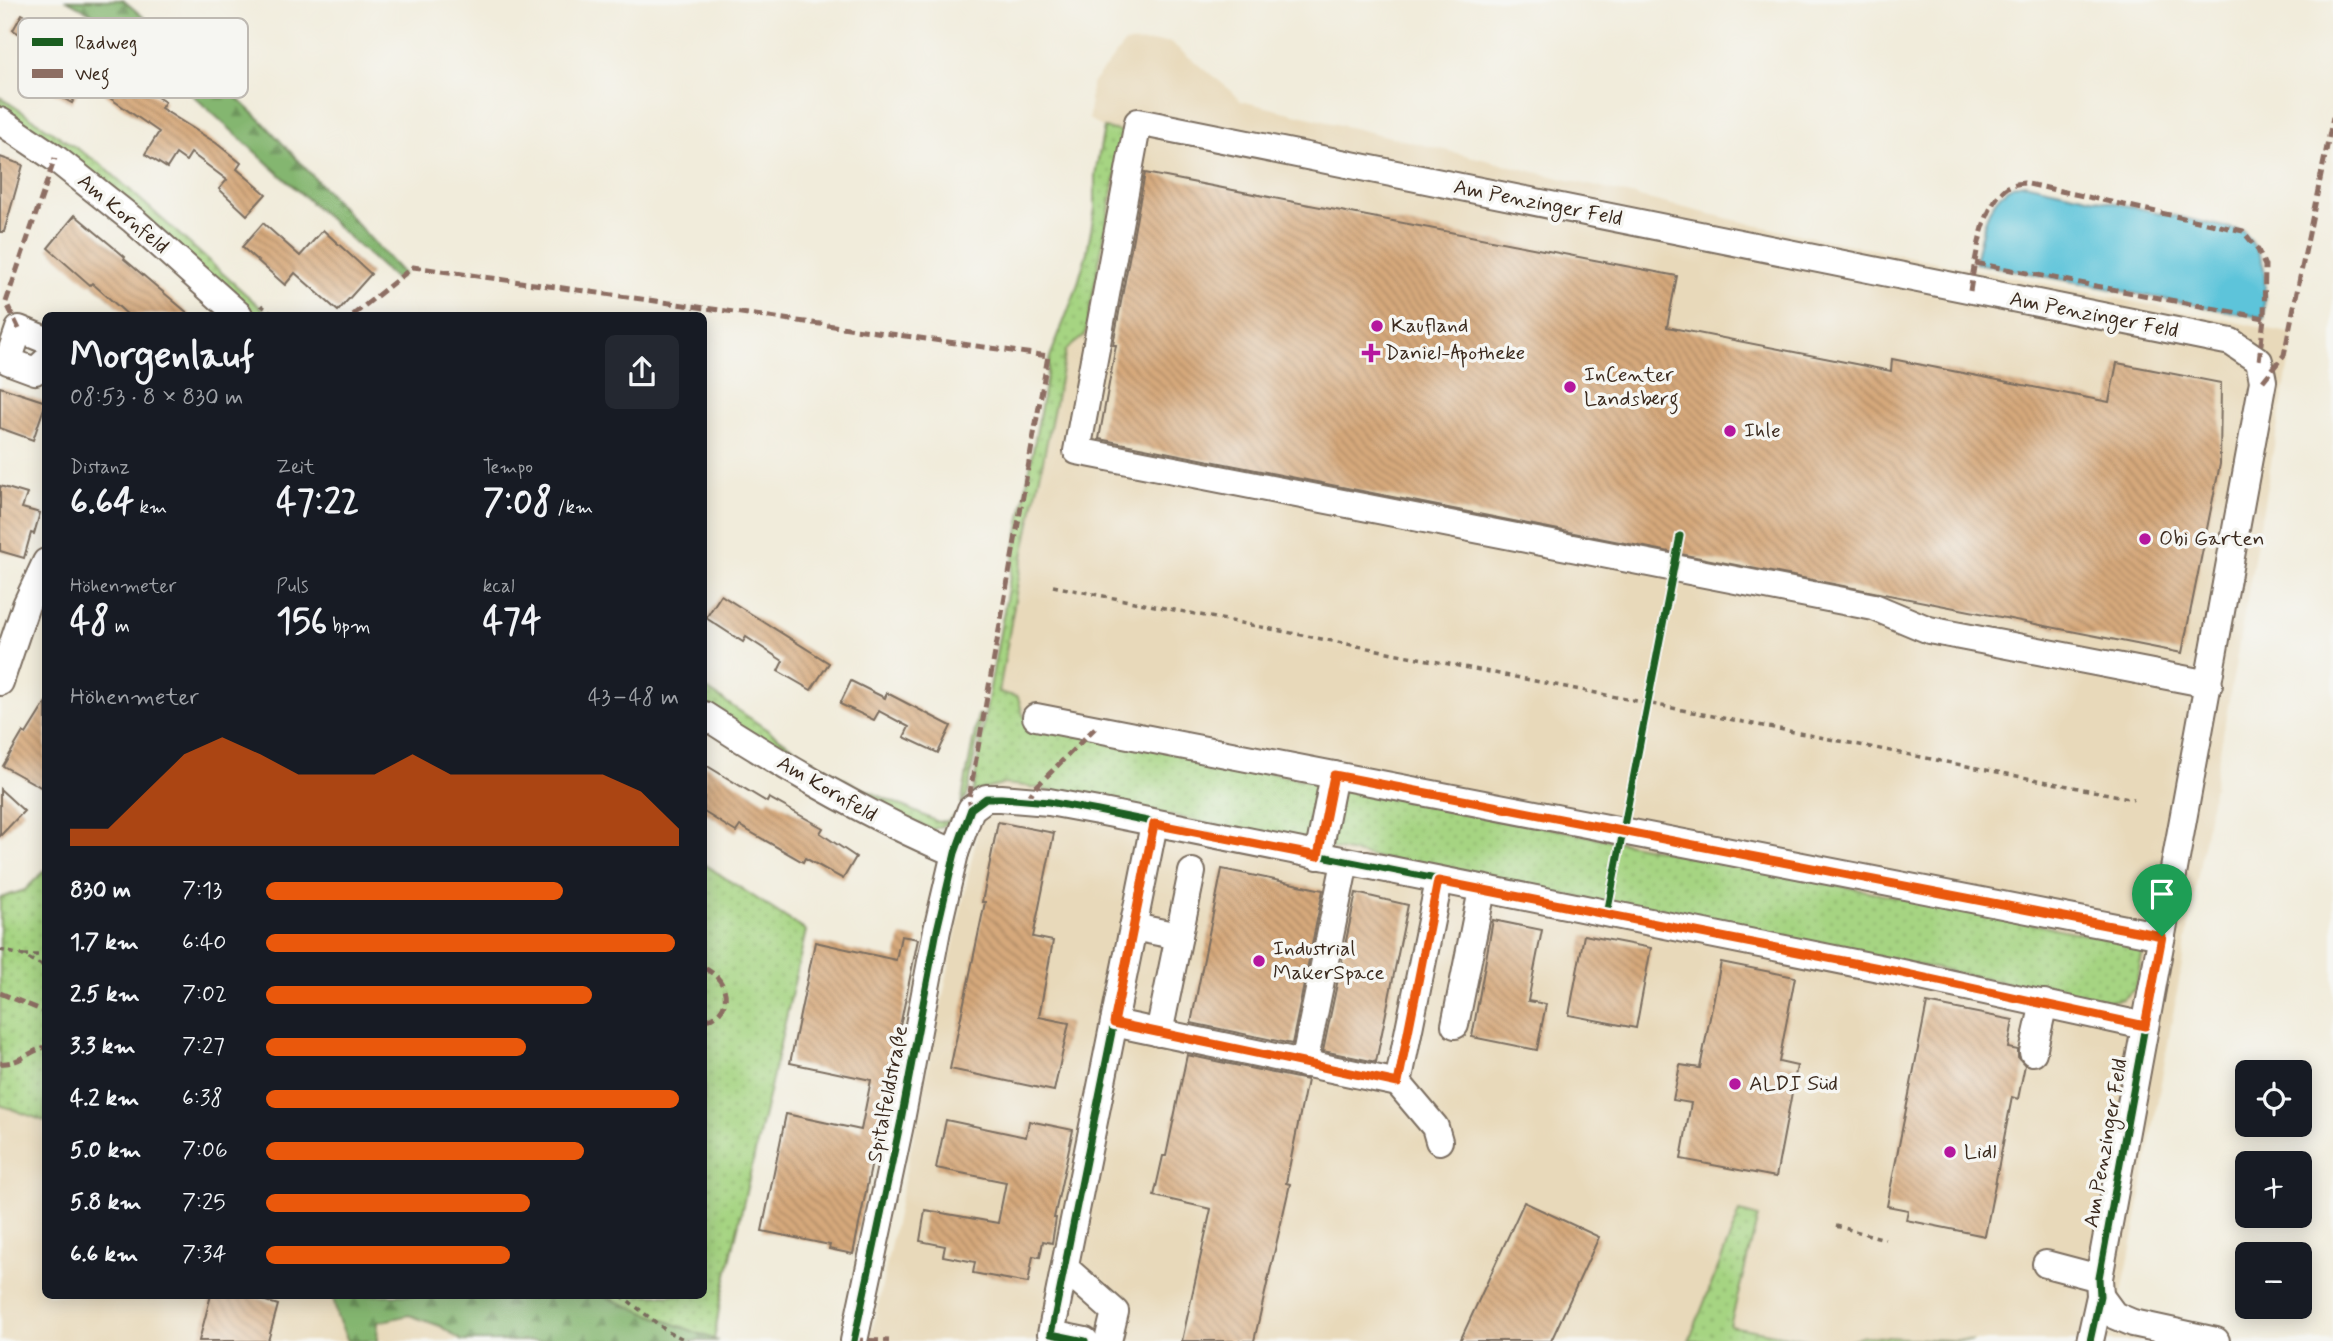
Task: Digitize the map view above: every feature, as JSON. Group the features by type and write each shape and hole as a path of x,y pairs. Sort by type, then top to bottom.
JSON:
{"street":[{"name":"Am Kornfeld","path":"0,121 55,158 133,220 236,312"},
{"name":"Am Penzinger Feld","path":"2090,1341 2145,1026 2209,684 2263,381 2259,361 2231,342 1138,122 1077,451 1874,607 1929,630 2209,684"},
{"path":"42,338 19,329 8,361 35,371 42,365"},
{"path":"0,682 26,606 42,571"},
{"name":"Am Kornfeld","path":"707,717 825,790 892,826 955,853"},
{"path":"1037,717 2162,936"},
{"path":"1318,856 1334,775"},
{"path":"955,853 971,809 986,799 1049,802 2044,1003 2145,1026"},
{"path":"1085,1341 1051,1334 1154,824"},
{"name":"Spitalfeldstraße","path":"854,1341 955,853"},
{"path":"1304,1064 1345,862"},
{"path":"1159,1033 1192,872"},
{"path":"1398,1083 1438,881"},
{"path":"1455,1024 1482,890"},
{"path":"1133,927 1179,936"},
{"path":"2033,1052 2044,1003"},
{"path":"1114,1023 1398,1083 1435,1127 1439,1141"},
{"path":"2046,1265 2099,1287 2114,1315 2133,1323 2216,1341"},
{"path":"1065,1268 1115,1312 1108,1341"}],"path":[{"path":"1052,586 2134,799"},
{"path":"0,950 21,955 42,965"},
{"path":"21,955 42,955"},
{"path":"1836,1226 1885,1239"},
{"path":"626,1299 668,1332 688,1341"}],"shaded area":[{"path":"1170,42 1241,101 1772,229 2294,334 2135,1229 2114,1332 2162,1341 869,1341 976,838 982,775 1051,356 1078,290 1096,210 1105,129 1089,119 1091,85 1125,43"},
{"path":"0,1105 42,1120 42,1299 551,1299 671,1341 0,1341"}],"green space":[{"path":"67,0 123,0 145,18 99,18"},
{"path":"0,97 102,165 266,312 246,312 61,148 0,107"},
{"path":"196,98 237,98 261,120 403,274 396,280"},
{"path":"1104,128 1124,132 1085,335 1066,350 1019,576 999,692 1018,697 1023,715 1030,722 1319,783 1309,844 1026,786 1002,784 973,793 1050,357 1076,290 1087,252 1095,209 1095,175"},
{"path":"707,689 819,765 857,786 938,822 947,821 966,807 952,822 932,830 895,814 707,708"},
{"path":"978,715 982,715 967,796 961,804"},
{"path":"1352,789 2144,946 2135,989 2122,999 2104,1002 1329,848 1342,791"},
{"path":"707,866 806,931 719,1309 714,1341 555,1299 707,1299"},
{"path":"42,873 42,1120 0,1105 0,898 25,890"},
{"path":"1740,1212 1758,1217 1730,1326 1815,1341 1689,1341"},
{"path":"334,1299 610,1299 718,1341 462,1341 440,1326 409,1315 378,1322 377,1341 348,1341 337,1317"},
{"path":"1863,1336 1973,1341 1847,1341"}],"water":[{"path":"2024,183 2243,231 2259,253 2262,263 2265,281 2264,318 1975,263 1980,238 1994,202 2012,186"}],"building":[{"path":"110,98 159,98 165,102 161,108 216,143 241,163 237,169 266,194 247,215 219,189 227,180 191,153 186,161 176,154 167,168 145,154 159,132"},
{"path":"0,157 23,165 4,232 0,232"},
{"name":"InCenter Landsberg","path":"1145,173 1677,276 1667,327 1891,371 1892,359 2109,402 2117,363 2221,383 2220,464 2182,653 1099,439 1116,345 1113,345"},
{"path":"75,215 186,312 125,312 48,248"},
{"path":"263,223 300,256 323,230 371,274 338,311 295,273 285,285 242,247"},
{"path":"0,387 42,401 42,414 33,440 0,428"},
{"path":"0,486 27,494 22,508 40,513 24,558 0,551"},
{"path":"721,595 829,663 811,690 778,671 783,661 746,637 743,642 707,616"},
{"path":"851,681 885,698 887,693 951,726 938,753 904,737 909,727 879,711 874,720 840,704"},
{"path":"42,708 42,788 3,766 23,732 26,734"},
{"path":"707,766 767,802 769,798 823,828 820,833 856,857 843,879 805,858 803,862 740,826 736,832 707,814"},
{"path":"0,789 24,811 0,836"},
{"path":"998,822 1054,833 1033,937 1053,941 1039,1017 1069,1023 1054,1091 950,1069 985,902 982,902"},
{"name":"Industrial MakerSpace","path":"1222,869 1323,890 1292,1044 1191,1023"},
{"path":"1356,893 1408,905 1376,1062 1323,1051"},
{"path":"1493,920 1542,930 1528,1001 1546,1004 1537,1050 1472,1037"},
{"path":"1584,935 1651,948 1636,1028 1569,1015"},
{"path":"901,936 918,939 853,1254 829,1249 830,1245 762,1231 786,1114 861,1130 871,1080 790,1063 815,942 896,960"},
{"name":"ALDI Süd","path":"1721,962 1795,977 1779,1062 1797,1066 1776,1177 1681,1159 1691,1103 1673,1100 1680,1065 1700,1068"},
{"name":"Lidl","path":"1927,1003 2013,1020 2008,1048 2018,1050 2018,1057 2025,1065 2018,1099 2012,1097 1985,1236 1906,1220 1908,1210 1887,1206"},
{"path":"1187,1055 1307,1080 1286,1183 1290,1184 1254,1341 1182,1341 1211,1209 1154,1196 1163,1156 1166,1156"},
{"path":"946,1120 1026,1137 1029,1121 1073,1130 1054,1218 1052,1243 1043,1241 1040,1257 1033,1256 1028,1283 973,1273 975,1262 943,1256 945,1246 920,1241 925,1210 998,1223 1006,1182 936,1168"},
{"path":"1524,1202 1599,1237 1551,1341 1460,1341"},
{"path":"210,1299 259,1299 278,1305 268,1341 199,1341"}],"marked path":[{"path":"2263,381 2284,355 2333,117"},
{"path":"19,329 6,302 55,158"},
{"path":"1970,291 1986,219 1999,195 2016,184 2024,183 2243,231 2258,250 2265,266 2264,318 2259,361"},
{"path":"1975,263 2264,318"},
{"path":"357,312 413,267 1048,356 969,798 971,809"},
{"path":"1027,800 1035,788 1095,728"},
{"path":"707,970 719,980 725,996 721,1011 707,1020"},
{"path":"0,993 42,1010"},
{"path":"0,1063 18,1060 42,1048"},
{"path":"854,1340 889,1341"}],"cycle path":[{"path":"1607,914 1680,536"},
{"path":"854,1341 955,853 971,809 986,798 1049,802 1098,811 1884,969 2145,1026 2099,1278 2100,1296 2090,1341"},
{"path":"1085,1341 1051,1334 1154,824"}],"place":[{"name":"Kaufland","path":"1377,326"},
{"name":"Daniel-Apotheke","path":"1371,353"},
{"name":"InCenter Landsberg","path":"1570,387"},
{"name":"Ihle","path":"1730,431"},
{"name":"Obi Garten","path":"2145,539"},
{"name":"Industrial MakerSpace","path":"1259,961"},
{"name":"ALDI Süd","path":"1735,1084"},
{"name":"Lidl","path":"1950,1152"}],"route":[{"path":"1334,775 2162,936 2145,1026 1884,969 1438,881 1398,1083 1114,1023 1154,824 1318,856 1334,775"}]}
